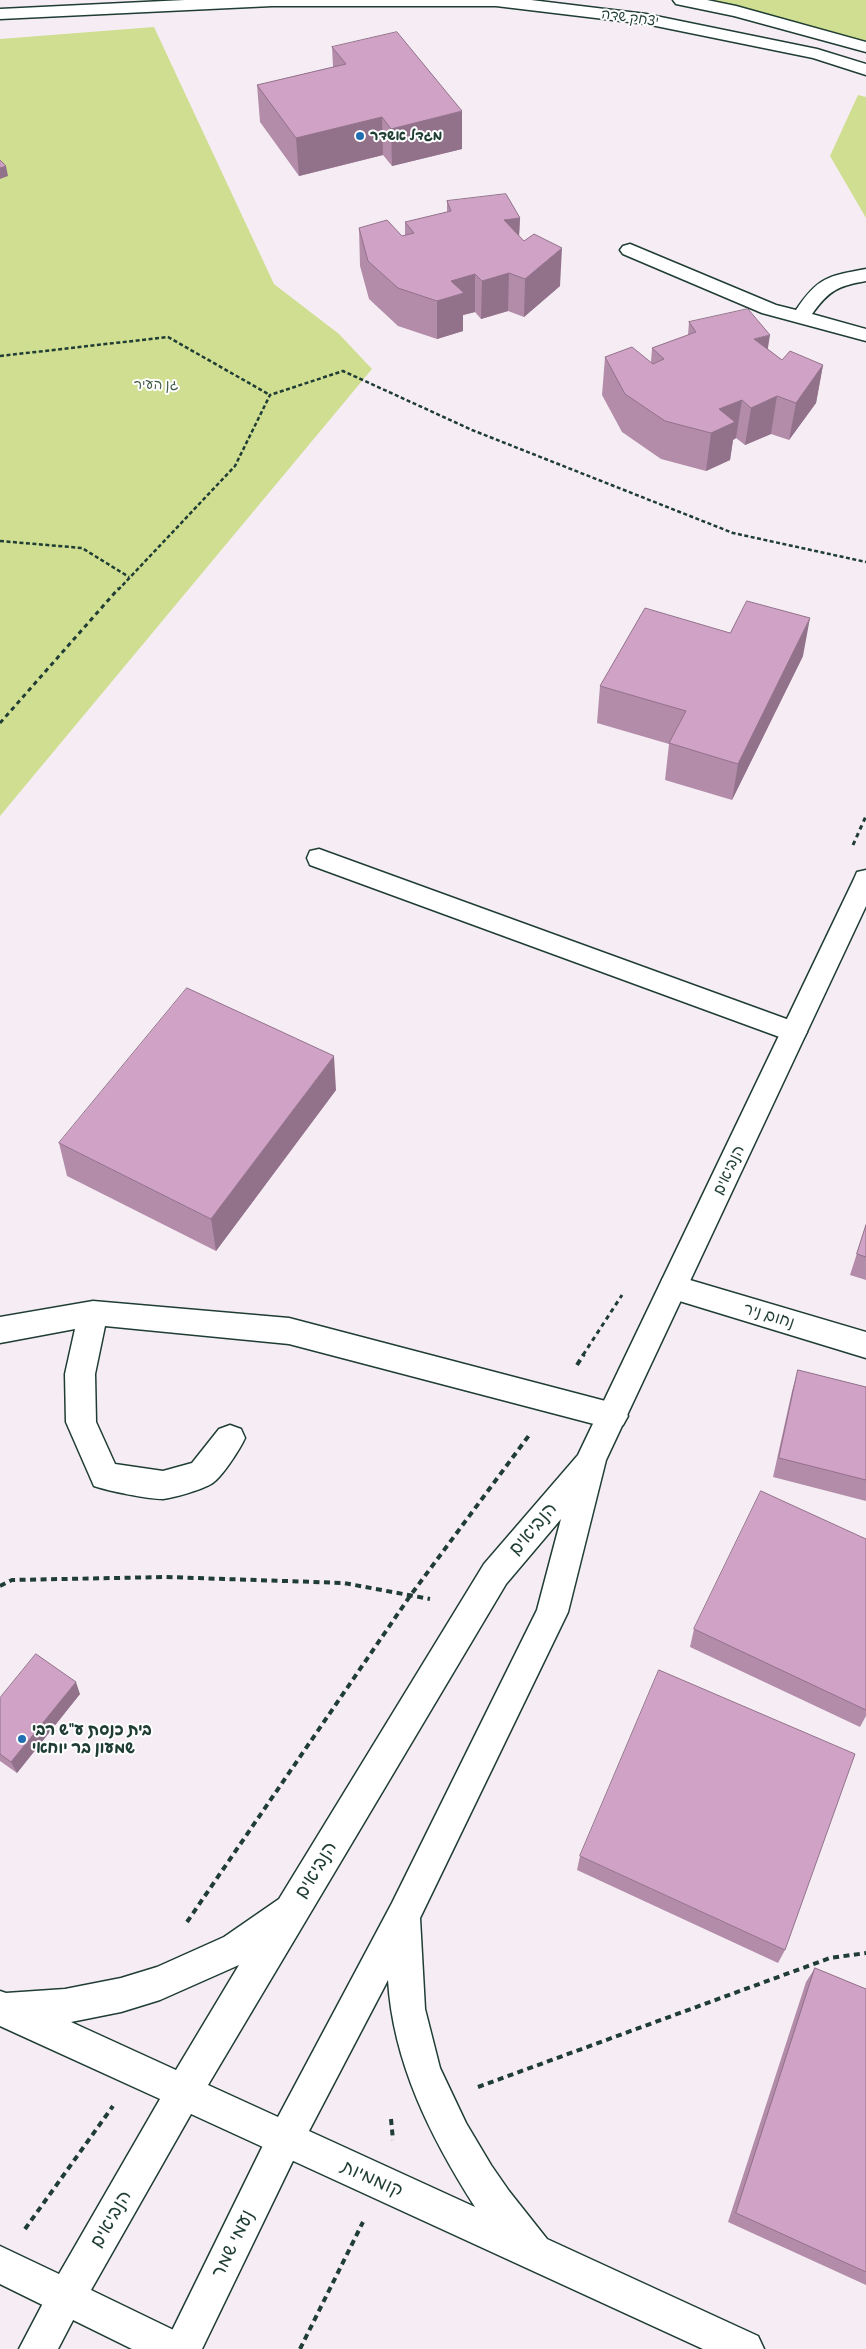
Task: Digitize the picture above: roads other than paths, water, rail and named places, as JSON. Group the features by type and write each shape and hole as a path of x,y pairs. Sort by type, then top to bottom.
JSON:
{"street":[{"path":"682,0 736,11 866,46"},
{"name":"יצחק שדה","path":"0,14 272,1 496,2 646,19 817,54 866,70"},
{"path":"630,250 769,309 866,335"},
{"path":"800,318 822,287 840,279 866,275"},
{"path":"319,858 794,1032"},
{"name":"הנביאים","path":"285,2140 404,1916 552,1612 591,1460 866,879"},
{"name":"נחום ניר","path":"673,1287 866,1345"},
{"path":"93,1313 80,1374 81,1422 105,1476 163,1485 202,1474 230,1438"},
{"path":"0,1330 93,1313 289,1331 613,1416"},
{"name":"הנביאים","path":"66,2297 184,2093 495,1574 591,1460"},
{"path":"2,2008 65,2006 122,1994 160,1983 236,1949 294,1908"},
{"path":"404,1916 404,1975 410,2023 420,2060 437,2102 466,2156 492,2199 536,2253"},
{"name":"קוממיות","path":"2,2008 285,2140 744,2349"},
{"name":"נעמי שמר","path":"182,2349 285,2140"},
{"path":"0,2265 173,2349"},
{"path":"38,2349 66,2297"}],"place":[{"name":"מגדל אשדר","path":"360,136"},
{"name":"בית כנסת ע\"ש רבי שמעון בר יוחאי","path":"22,1739"}],"park label":[{"name":"גן העיר","path":"156,385"}]}
